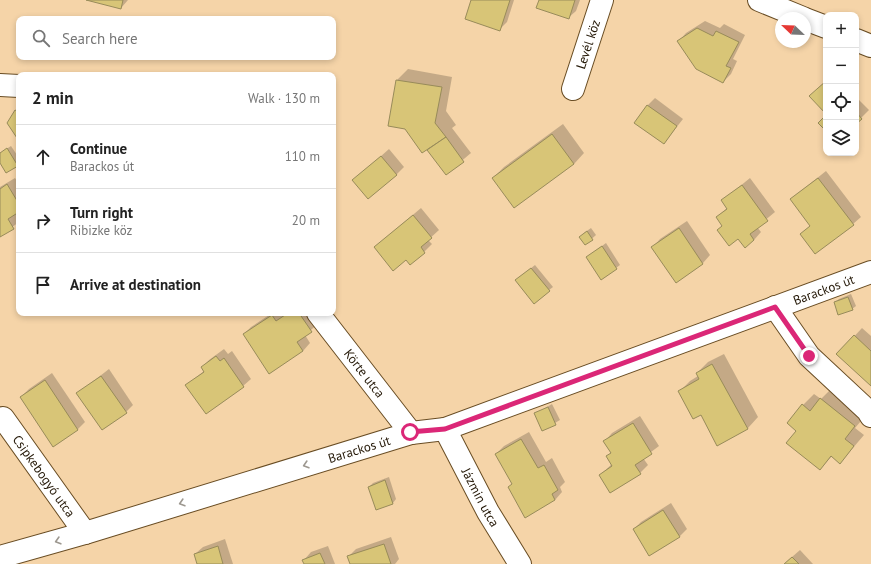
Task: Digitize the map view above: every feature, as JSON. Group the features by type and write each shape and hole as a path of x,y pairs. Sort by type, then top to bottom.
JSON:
{"street":[{"name":"Levél köz","path":"573,89 602,0"},
{"path":"759,0 789,12"},
{"path":"811,21 823,27"},
{"path":"859,41 871,46"},
{"path":"0,85 16,86"},
{"name":"Barackos út","path":"0,557 85,533 410,432 445,429 871,272"},
{"path":"775,307 809,356 868,411 871,416"},
{"name":"Körte utca","path":"320,316 410,432"},
{"name":"Csipkebogyó utca","path":"3,418 85,533"},
{"name":"Jázmin utca","path":"445,429 488,512 520,564"}],"building":[{"path":"86,0 123,0 121,9"},
{"path":"471,0 510,0 500,31 465,19"},
{"path":"539,0 575,0 569,19 536,8"},
{"path":"697,28 713,36 716,31 739,42 726,66 731,68 723,83 696,69 677,41"},
{"path":"396,80 442,87 435,123 446,137 422,153 405,129 388,126"},
{"path":"823,84 823,111 809,96"},
{"path":"647,105 677,126 664,144 634,123"},
{"path":"16,110 16,136 7,123"},
{"path":"823,118 823,128 818,123"},
{"path":"552,134 574,164 514,208 492,178"},
{"path":"446,137 464,162 446,175 427,150"},
{"path":"7,148 16,163 16,167 6,173 0,163 0,153"},
{"path":"381,156 397,175 368,199 352,180"},
{"path":"818,178 854,225 815,254 800,234 810,226 790,199"},
{"path":"7,184 16,199 16,214 8,219 14,229 0,237 0,189"},
{"path":"742,185 768,221 750,234 754,240 745,248 738,239 729,246 717,230 722,226 716,217 727,209 721,200"},
{"path":"413,215 432,238 421,247 425,253 410,265 406,260 393,271 374,247"},
{"path":"679,228 703,264 676,283 651,247"},
{"path":"587,231 593,240 585,245 579,237"},
{"path":"602,246 617,269 601,280 586,257"},
{"path":"531,268 550,291 534,304 515,280"},
{"path":"848,297 853,310 838,315 834,302"},
{"path":"270,316 273,316 276,321 284,316 301,316 312,332 297,342 303,351 269,374 243,334"},
{"path":"854,335 871,351 871,386 836,354"},
{"path":"216,356 220,361 224,358 244,387 206,414 185,385 204,372 201,367"},
{"path":"712,364 748,429 717,446 701,415 693,419 678,391 699,379 696,373"},
{"path":"101,376 127,413 102,430 76,393"},
{"path":"45,380 78,430 53,447 20,397"},
{"path":"820,398 855,426 845,439 854,446 840,464 831,456 820,470 786,443 796,431 787,423 802,404 810,411"},
{"path":"548,407 556,425 542,431 534,413"},
{"path":"633,423 652,454 635,465 641,474 610,493 599,475 612,466 606,456 611,453 603,441"},
{"path":"521,439 538,468 544,465 558,490 552,494 555,500 525,518 508,487 512,484 495,454"},
{"path":"385,480 393,504 376,510 368,487"},
{"path":"663,510 680,537 649,556 633,529"},
{"path":"384,544 391,564 350,564 347,556"},
{"path":"218,546 223,564 197,564 194,554"},
{"path":"320,553 325,564 304,564 302,560"},
{"path":"792,557 799,564 784,564"}],"route":[{"path":"410,432 445,429 775,307 809,356"}]}
